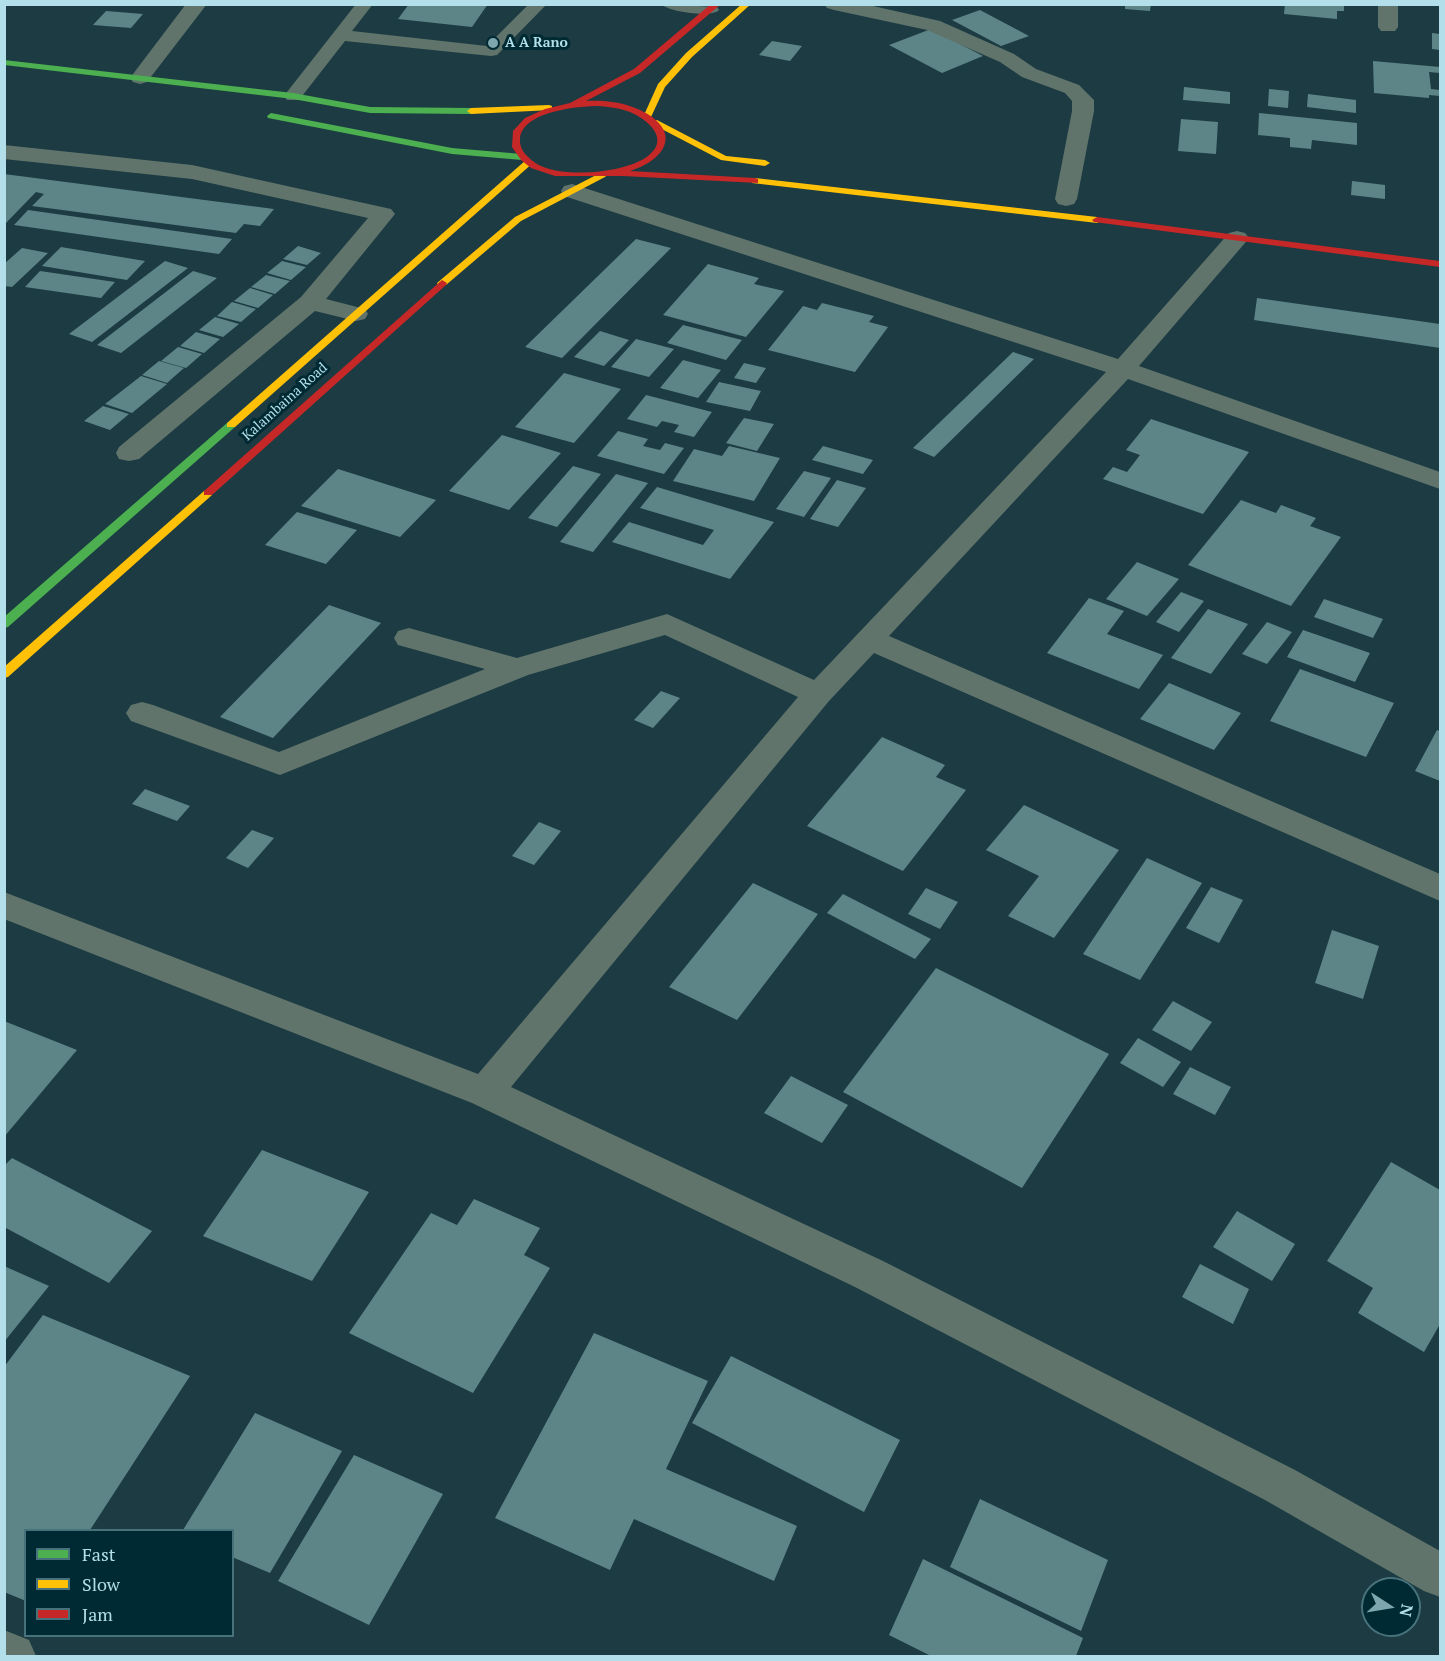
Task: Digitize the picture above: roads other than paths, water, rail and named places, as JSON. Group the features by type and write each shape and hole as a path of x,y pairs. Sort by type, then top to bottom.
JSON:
{"main road":[{"path":"652,119 661,86 689,55 747,4"},
{"path":"573,104 637,71 666,50 714,7"},
{"path":"4,62 293,96 370,110 424,112 605,104 628,108 724,158 779,165"},
{"path":"526,160 515,146 516,135 531,119 557,107"},
{"path":"260,115 294,119 452,151 526,160 543,169 561,174 609,174 788,183 1440,264"},
{"name":"Kalambaina Road","path":"4,674 490,241 518,219 572,190 609,174 637,166 658,151 662,145 663,134 652,119"},
{"path":"4,624 356,314 526,160"}],"street":[{"path":"140,78 197,4"},
{"path":"834,4 933,25 1007,58 1029,73 1072,89 1083,100 1083,111 1066,199"},
{"path":"1388,4 1388,27"},
{"path":"4,152 192,172 382,214 310,302 129,453"},
{"path":"572,190 1123,369 1440,481"},
{"path":"484,1092 818,694 1123,369 1237,238"},
{"path":"310,302 356,314"},
{"path":"142,713 280,764 517,668 667,624 818,694"},
{"path":"409,638 517,668"},
{"path":"871,640 1440,888"},
{"path":"4,905 484,1092 869,1274 1280,1485 1440,1575"},
{"path":"4,1653 13,1656"}],"lane":[{"path":"293,96 365,4"},
{"path":"339,35 491,51 539,4"},
{"path":"669,4 714,7"}],"place":[{"name":"A A Rano","path":"493,43"}]}
